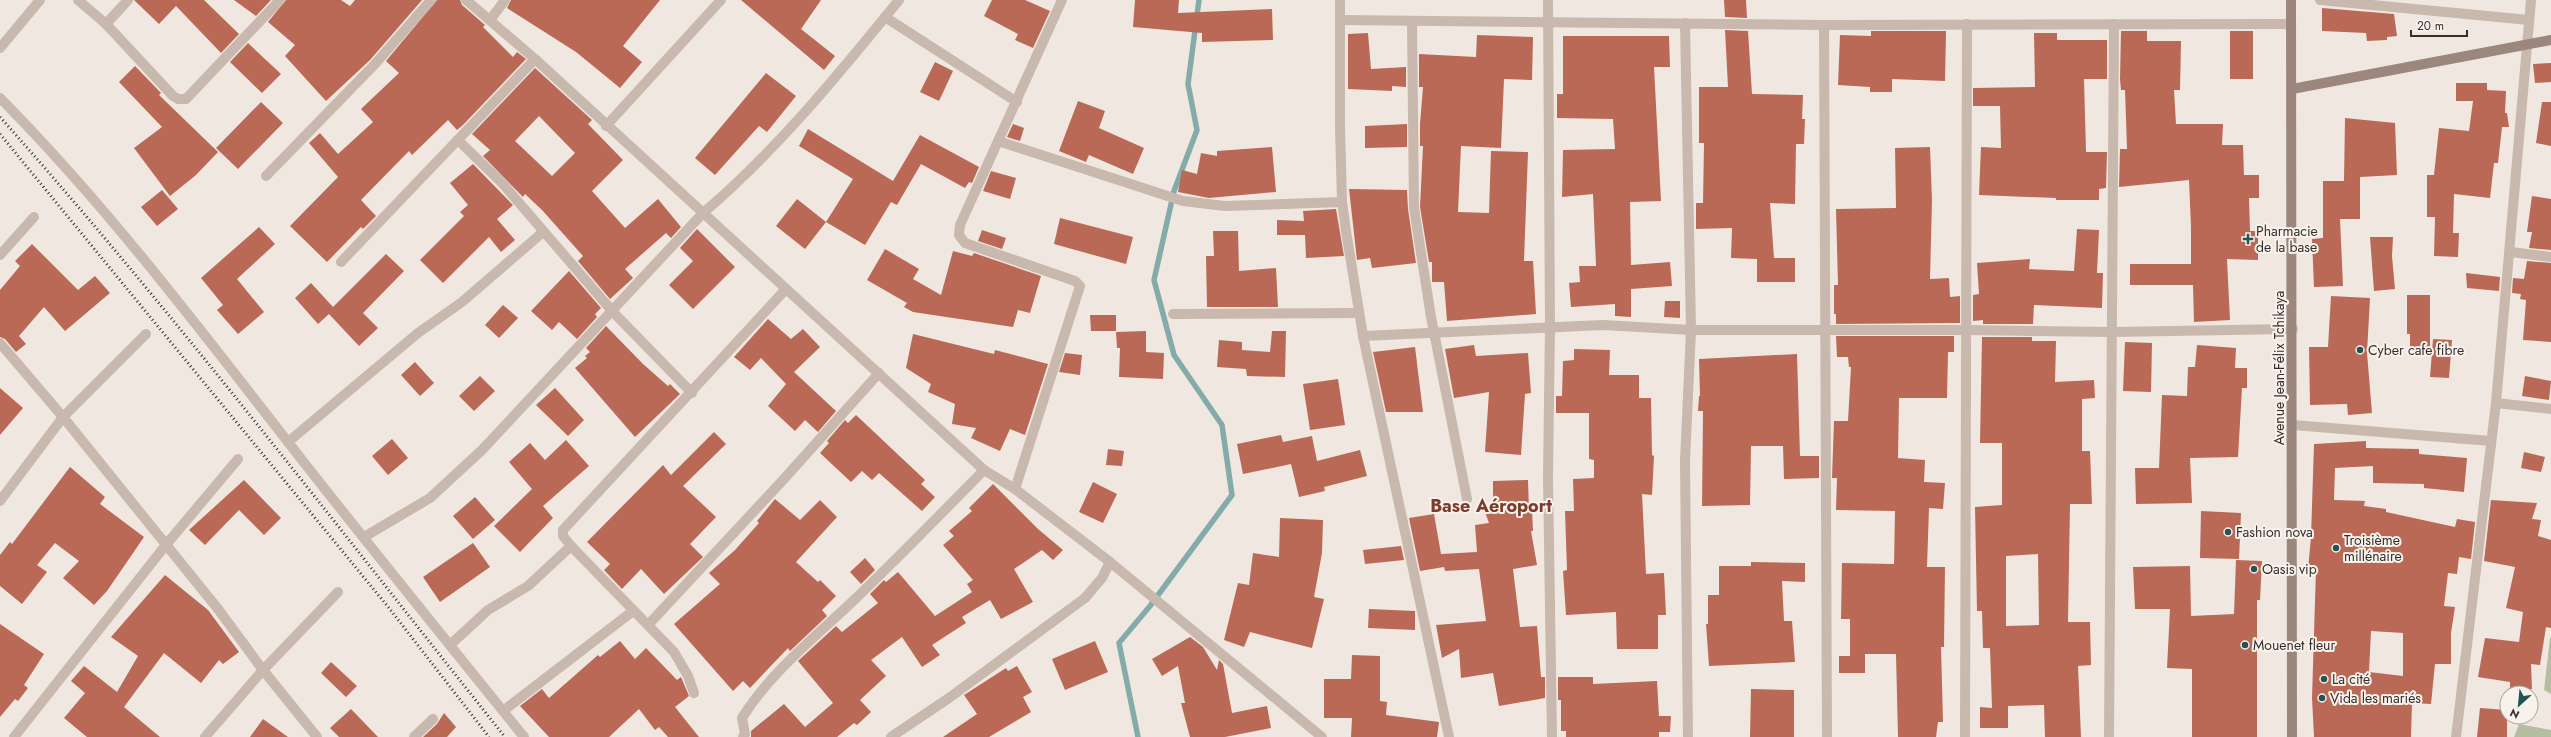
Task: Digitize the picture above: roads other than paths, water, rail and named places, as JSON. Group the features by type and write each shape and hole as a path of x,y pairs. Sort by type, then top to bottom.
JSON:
{"street":[{"path":"0,48 40,0"},
{"path":"78,0 106,24 173,96 182,100 186,99 235,50 280,0"},
{"path":"106,24 128,0"},
{"path":"266,176 375,64 431,0"},
{"path":"466,0 535,59 606,126 984,470 1015,489 1110,562 1322,737"},
{"path":"490,20 505,0"},
{"path":"606,126 721,0"},
{"path":"364,537 410,511 448,482 482,450 613,312 703,213 744,178 794,126 899,0"},
{"path":"1015,489 1080,286 1075,281 964,243 959,235 960,225 1062,0"},
{"path":"1340,0 1342,202 1363,336 1449,737"},
{"path":"1548,0 1550,326 1548,462 1552,737"},
{"name":"Avenue Jean-Félix Tchikaya","path":"2291,0 2293,329 2292,737"},
{"path":"2320,0 2529,20"},
{"path":"2456,737 2496,403 2511,252 2526,44 2531,0"},
{"path":"885,17 1017,102"},
{"path":"1341,20 1412,22 1685,22 1824,25 2291,24"},
{"path":"1412,22 1414,208 1435,332 1467,499"},
{"path":"1685,22 1691,330 1685,461 1688,737"},
{"path":"1965,737 1967,24"},
{"path":"2109,737 2108,576 2113,332 2114,24"},
{"path":"1824,25 1824,331 1827,737"},
{"path":"2292,89 2551,40"},
{"path":"342,262 535,59"},
{"path":"0,98 86,190 221,354 288,442 524,737"},
{"path":"458,140 503,184 613,312 692,393"},
{"path":"998,141 1184,201 1225,206 1342,202"},
{"path":"0,256 34,217"},
{"path":"288,442 418,333 462,302 543,232"},
{"path":"2511,252 2551,257"},
{"path":"694,693 683,664 648,625 571,546 563,536 564,527 692,393 786,289"},
{"path":"1173,314 1359,313"},
{"path":"1363,336 1550,326 1603,325 1691,330 1824,331 1965,330 2113,332 2293,329"},
{"path":"0,501 63,417 146,334"},
{"path":"0,343 63,417 165,546 222,614 262,670 317,737"},
{"path":"648,625 778,486 879,373"},
{"path":"2496,403 2551,409"},
{"path":"2293,425 2491,441"},
{"path":"14,737 165,546 238,459"},
{"path":"743,737 742,718 757,696 778,673 892,564 984,470"},
{"path":"450,645 488,610 528,586 571,546"},
{"path":"891,737 949,698 1085,598 1102,578 1110,562"},
{"path":"205,737 262,670 338,592"},
{"path":"503,711 633,611"},
{"path":"414,737 432,719"}],"waterway":[{"path":"1138,737 1119,643 1150,606 1232,495 1222,425 1174,355 1154,280 1174,191 1197,130 1188,84 1199,0"}],"railway":[{"path":"0,117 66,192 194,346 505,737"},
{"path":"0,134 389,608 489,737"}],"place":[{"name":"Pharmacie de la base","path":"2248,239"},
{"name":"Cyber cafe fibre","path":"2360,350"},
{"name":"Fashion nova","path":"2228,532"},
{"name":"Troisième millénaire","path":"2336,548"},
{"name":"Oasis vip","path":"2254,569"},
{"name":"Mouenet fleur","path":"2245,645"},
{"name":"La cité","path":"2324,679"},
{"name":"Vida les mariés","path":"2322,698"}],"district":[{"name":"Base Aéroport","path":"1491,506"}]}
